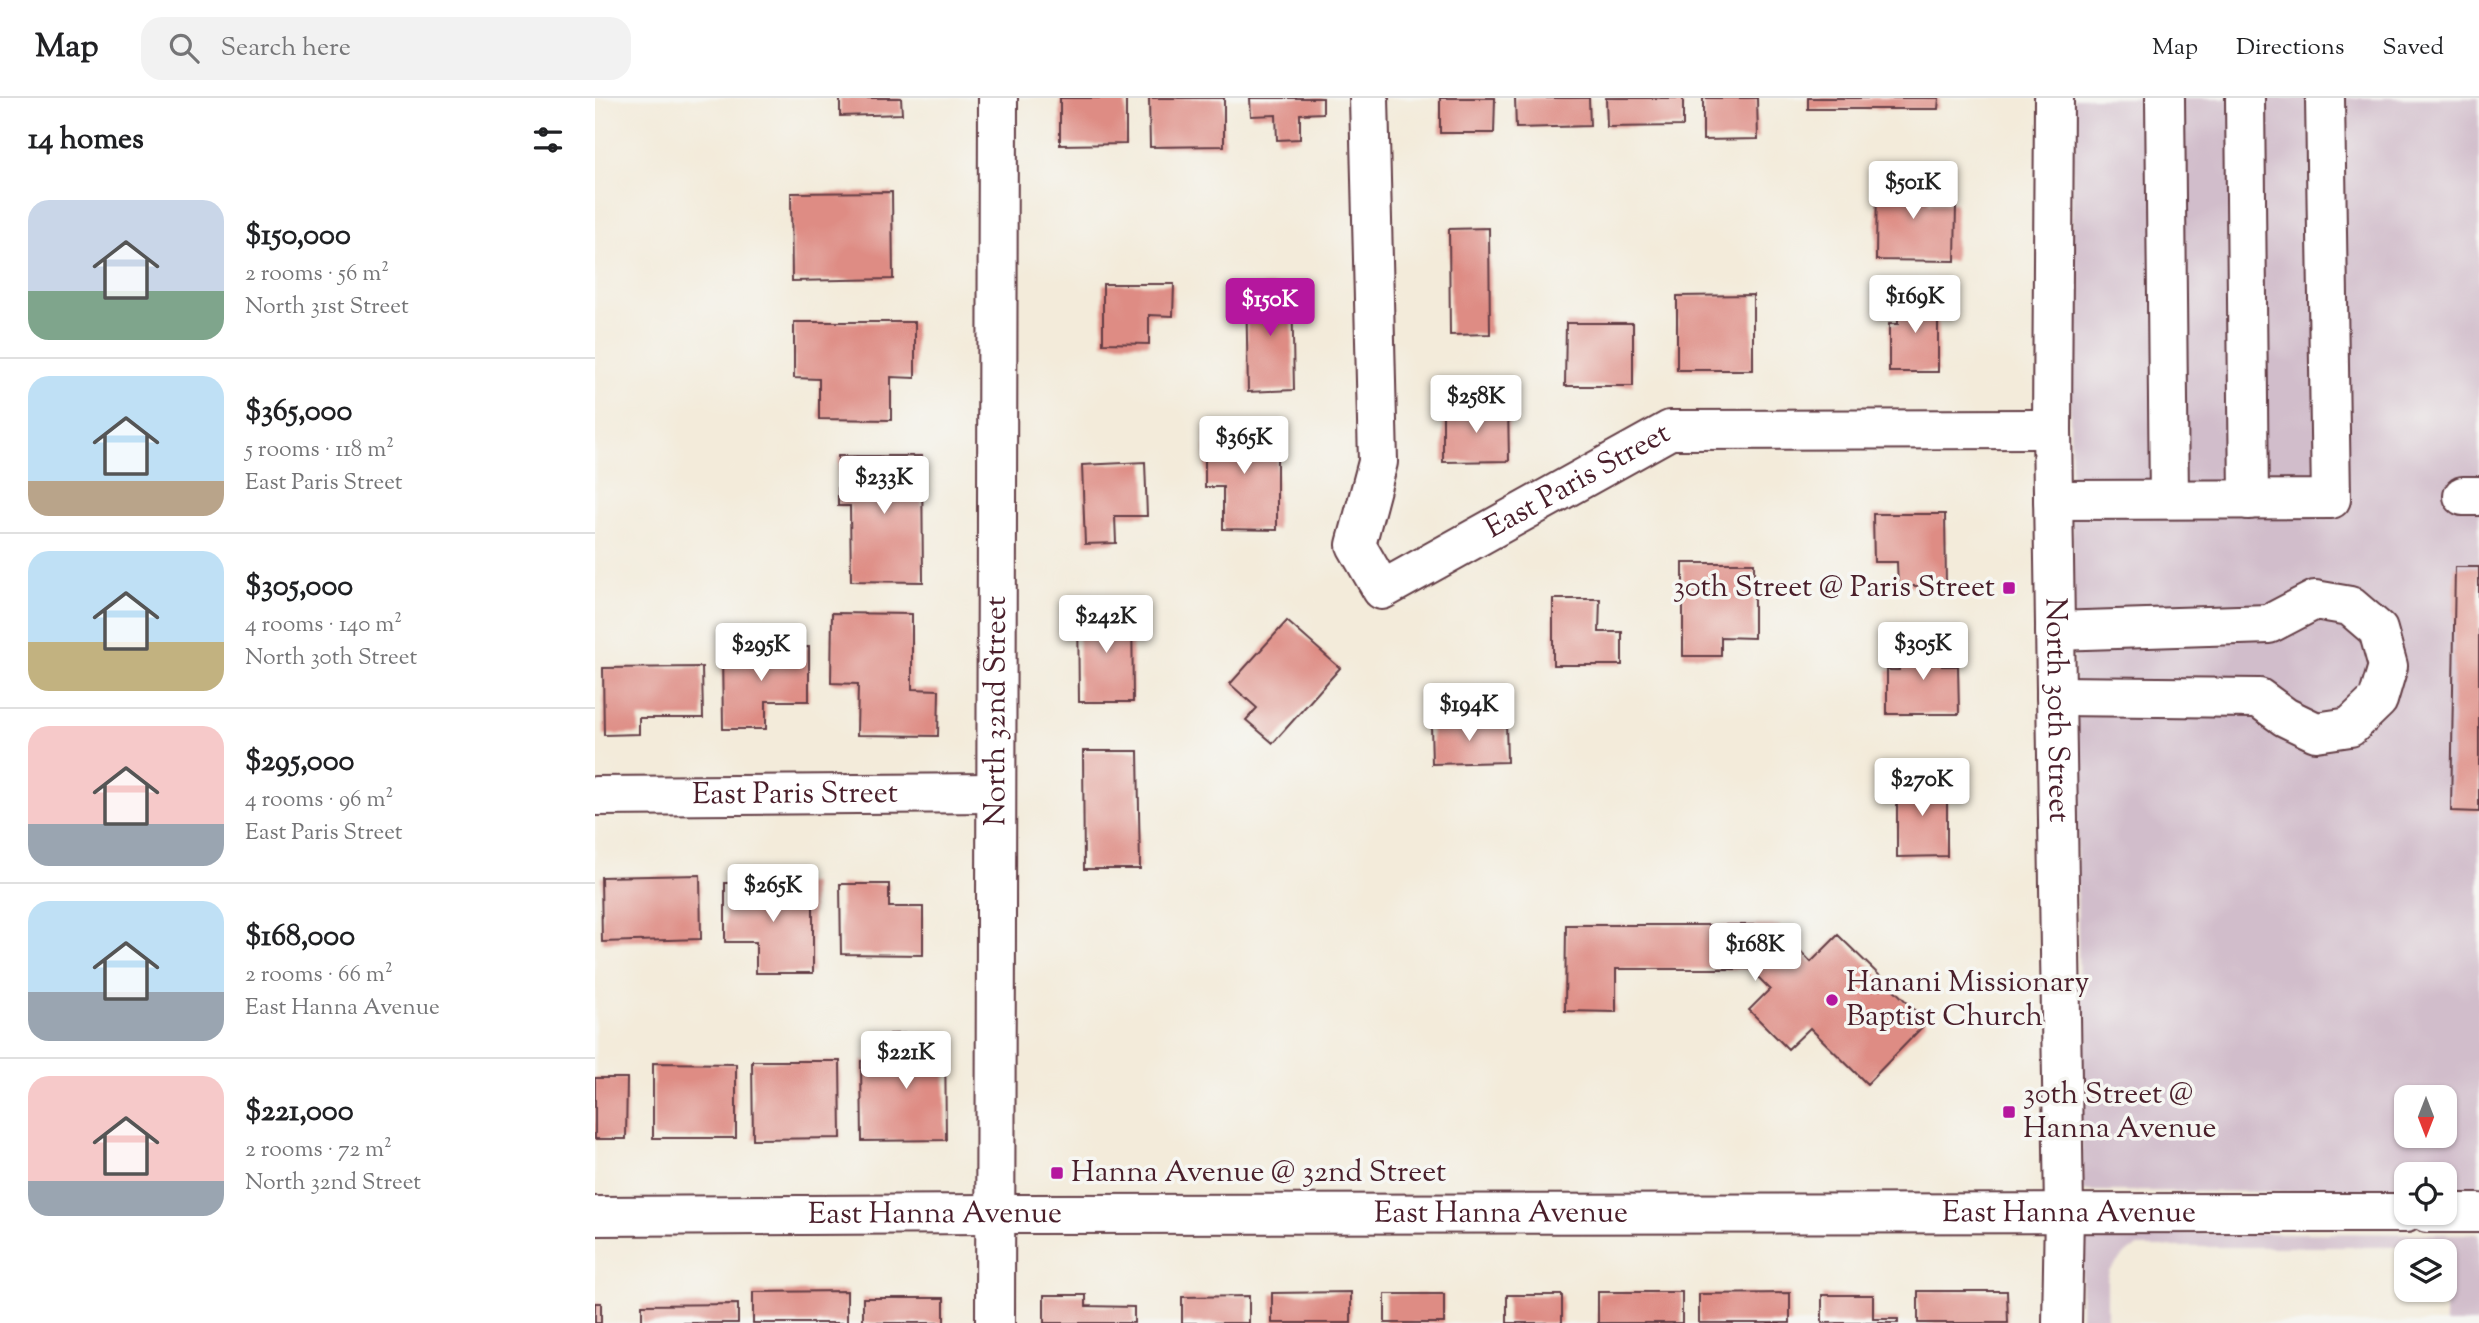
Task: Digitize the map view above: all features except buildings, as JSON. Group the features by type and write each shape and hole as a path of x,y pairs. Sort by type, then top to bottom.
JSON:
{"street":[{"name":"North 32nd Street","path":"995,1323 998,98"},
{"name":"East Paris Street","path":"1369,98 1378,462 1356,545 1382,590 1670,430 2052,429"},
{"name":"North 30th Street","path":"2055,98 2052,429 2064,1212 2062,1323"},
{"path":"2165,98 2169,499"},
{"path":"2245,98 2249,500"},
{"path":"2053,500 2331,499 2326,98"},
{"path":"2055,631 2270,624 2315,600 2350,606 2378,630 2388,666 2378,700 2350,727 2316,732 2285,717 2259,698 2056,696"},
{"name":"East Paris Street","path":"595,796 996,793"},
{"name":"East Hanna Avenue","path":"595,1216 2394,1213"},
{"path":"2457,1213 2479,1213"}],"shaded area":[{"path":"2073,98 2479,98 2479,1193 2457,1192 2457,1162 2394,1162 2394,1192 2082,1191 2070,429"},
{"path":"2082,1232 2479,1234 2479,1323 2445,1323 2445,1302 2457,1302 2457,1239 2394,1239 2394,1247 2138,1247 2127,1252 2109,1271 2107,1323 2081,1323"}],"place":[{"name":"30th Street @ Paris Street","path":"2009,588"},
{"name":"Hanani Missionary Baptist Church","path":"1832,1000"},
{"name":"30th Street @ Hanna Avenue","path":"2009,1112"},
{"name":"Hanna Avenue @ 32nd Street","path":"1057,1173"}]}
